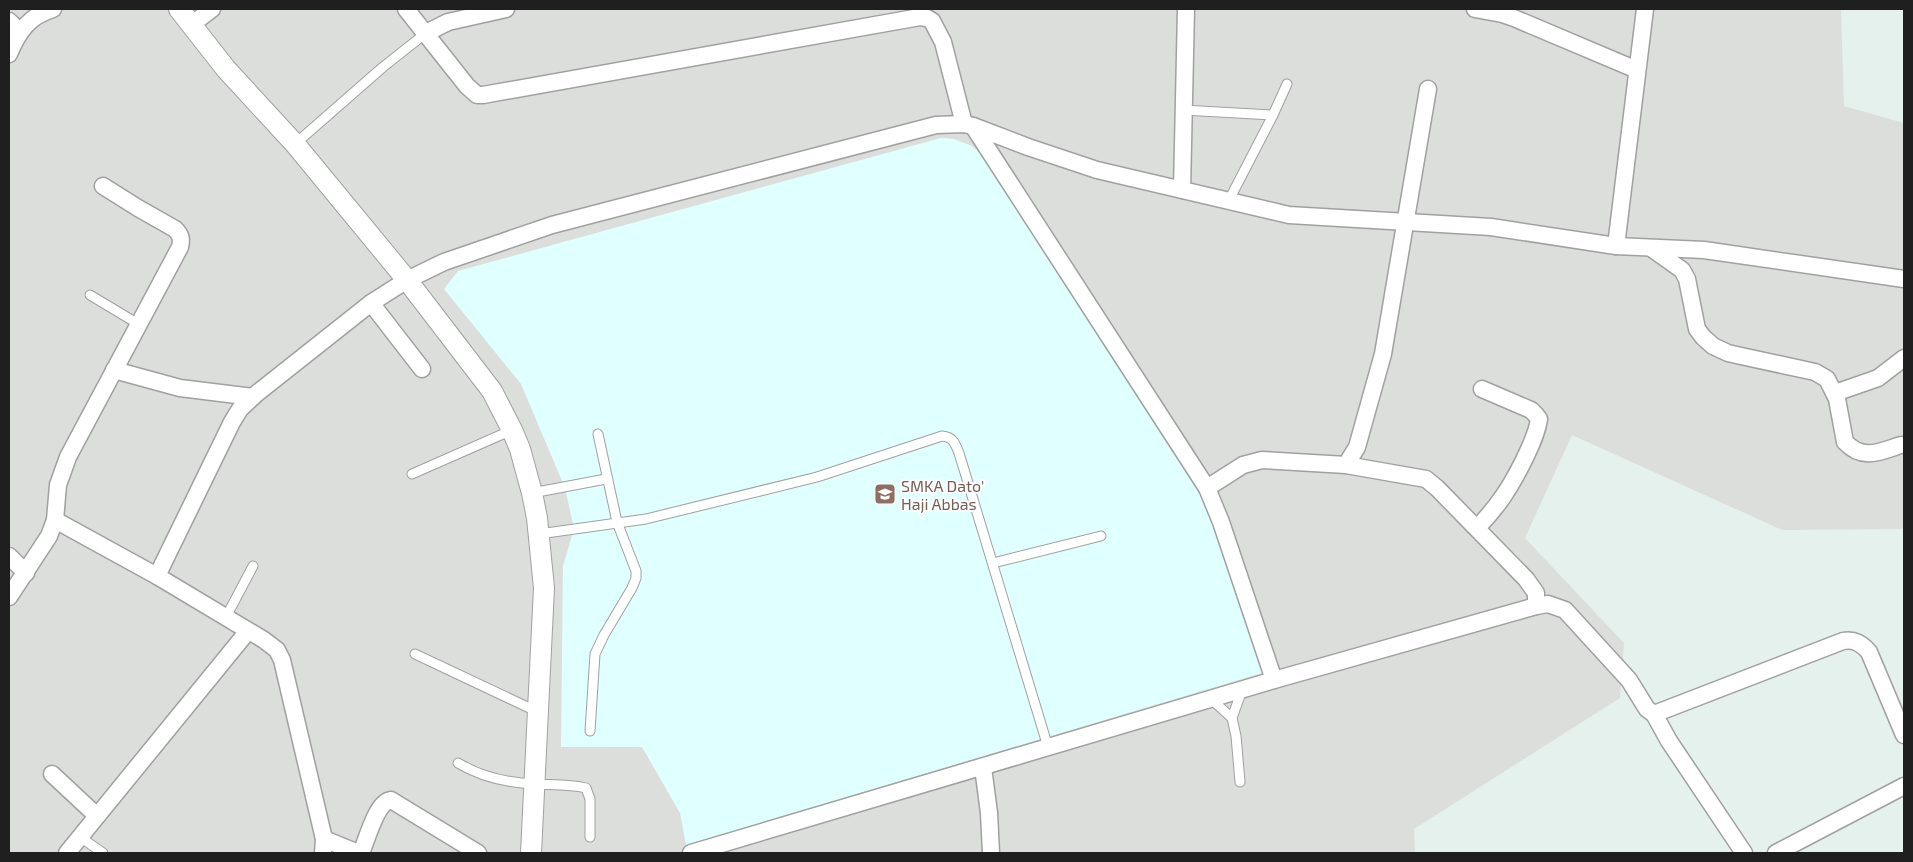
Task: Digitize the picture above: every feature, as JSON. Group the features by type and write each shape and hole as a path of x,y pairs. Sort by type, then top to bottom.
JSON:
{"street":[{"path":"9,54 14,26 53,9"},
{"path":"179,9 226,69 294,144 407,280 492,390 512,430 520,450 532,493 539,534 544,588 531,853"},
{"path":"191,25 212,9"},
{"path":"406,9 467,86 477,95 644,68 775,42 920,17 927,18 936,26 943,42 969,125 1207,488 1221,522 1274,680"},
{"path":"426,33 448,22 506,9"},
{"path":"1182,190 1186,9"},
{"path":"1475,9 1502,14 1514,13 1637,70"},
{"path":"1616,246 1645,9"},
{"path":"1346,465 1357,447 1383,354 1404,221 1420,146 1428,89"},
{"path":"157,576 240,409 371,303 407,280 444,262 552,225 936,125 969,125 1097,170 1228,202 1305,217 1491,227 1616,246 1704,250 1904,279"},
{"path":"9,597 49,536 56,520 58,485 68,457 180,248 182,239 175,229 103,186"},
{"path":"1651,248 1682,270 1687,279 1697,329 1713,346 1728,353 1816,372 1827,379 1835,393 1845,442 1850,448 1866,454 1901,445"},
{"path":"371,303 422,369"},
{"path":"1835,393 1878,378 1904,358"},
{"path":"114,370 180,388 253,397"},
{"path":"1478,528 1493,512 1510,488 1533,441 1539,420 1531,410 1482,390"},
{"path":"1207,488 1243,465 1262,460 1346,465 1426,479 1478,528 1534,588 1537,597 1536,606"},
{"path":"56,520 157,576 277,650 282,660 323,846 360,853 378,810 383,803 391,800 478,853"},
{"path":"9,556 26,573"},
{"path":"691,853 1274,680 1548,604 1565,610 1629,680 1647,709 1654,714 1668,741 1744,853"},
{"path":"67,853 248,631"},
{"path":"1654,714 1843,641 1851,640 1863,645 1869,652 1904,735"},
{"path":"983,767 989,813 991,853"},
{"path":"52,774 97,816"},
{"path":"1776,853 1904,786"}],"lane":[{"path":"294,144 383,67 426,33"},
{"path":"1228,202 1287,84"},
{"path":"1184,110 1273,115"},
{"path":"90,295 140,324"},
{"path":"412,474 512,430"},
{"path":"590,731 595,654 604,635 619,613 636,578 636,571 617,522 606,479 598,434"},
{"path":"539,534 646,519 817,477 942,436 949,437 954,440 959,452 1048,748"},
{"path":"532,493 606,479"},
{"path":"993,563 1100,536"},
{"path":"226,617 253,566"},
{"path":"415,654 538,712"},
{"path":"1240,782 1236,736 1232,718 1242,690"},
{"path":"1211,699 1232,718"},
{"path":"458,762 472,772 483,776 534,784 573,785 586,788 590,799 590,837"},
{"path":"80,837 103,853"}],"shaded area":[{"path":"9,9 1841,9 1844,106 1904,123 1904,529 1782,530 1572,435 1525,538 1624,643 1620,698 1414,829 1415,853 9,853"},
{"name":"SMKA Dato' Haji Abbas","path":"941,138 954,139 972,146 980,153 1209,500 1209,508 1262,673 686,845 680,813 642,747 561,747 563,566 574,529 565,488 521,384 444,289 458,271"}],"place":[{"name":"SMKA Dato' Haji Abbas","path":"885,494"}]}
